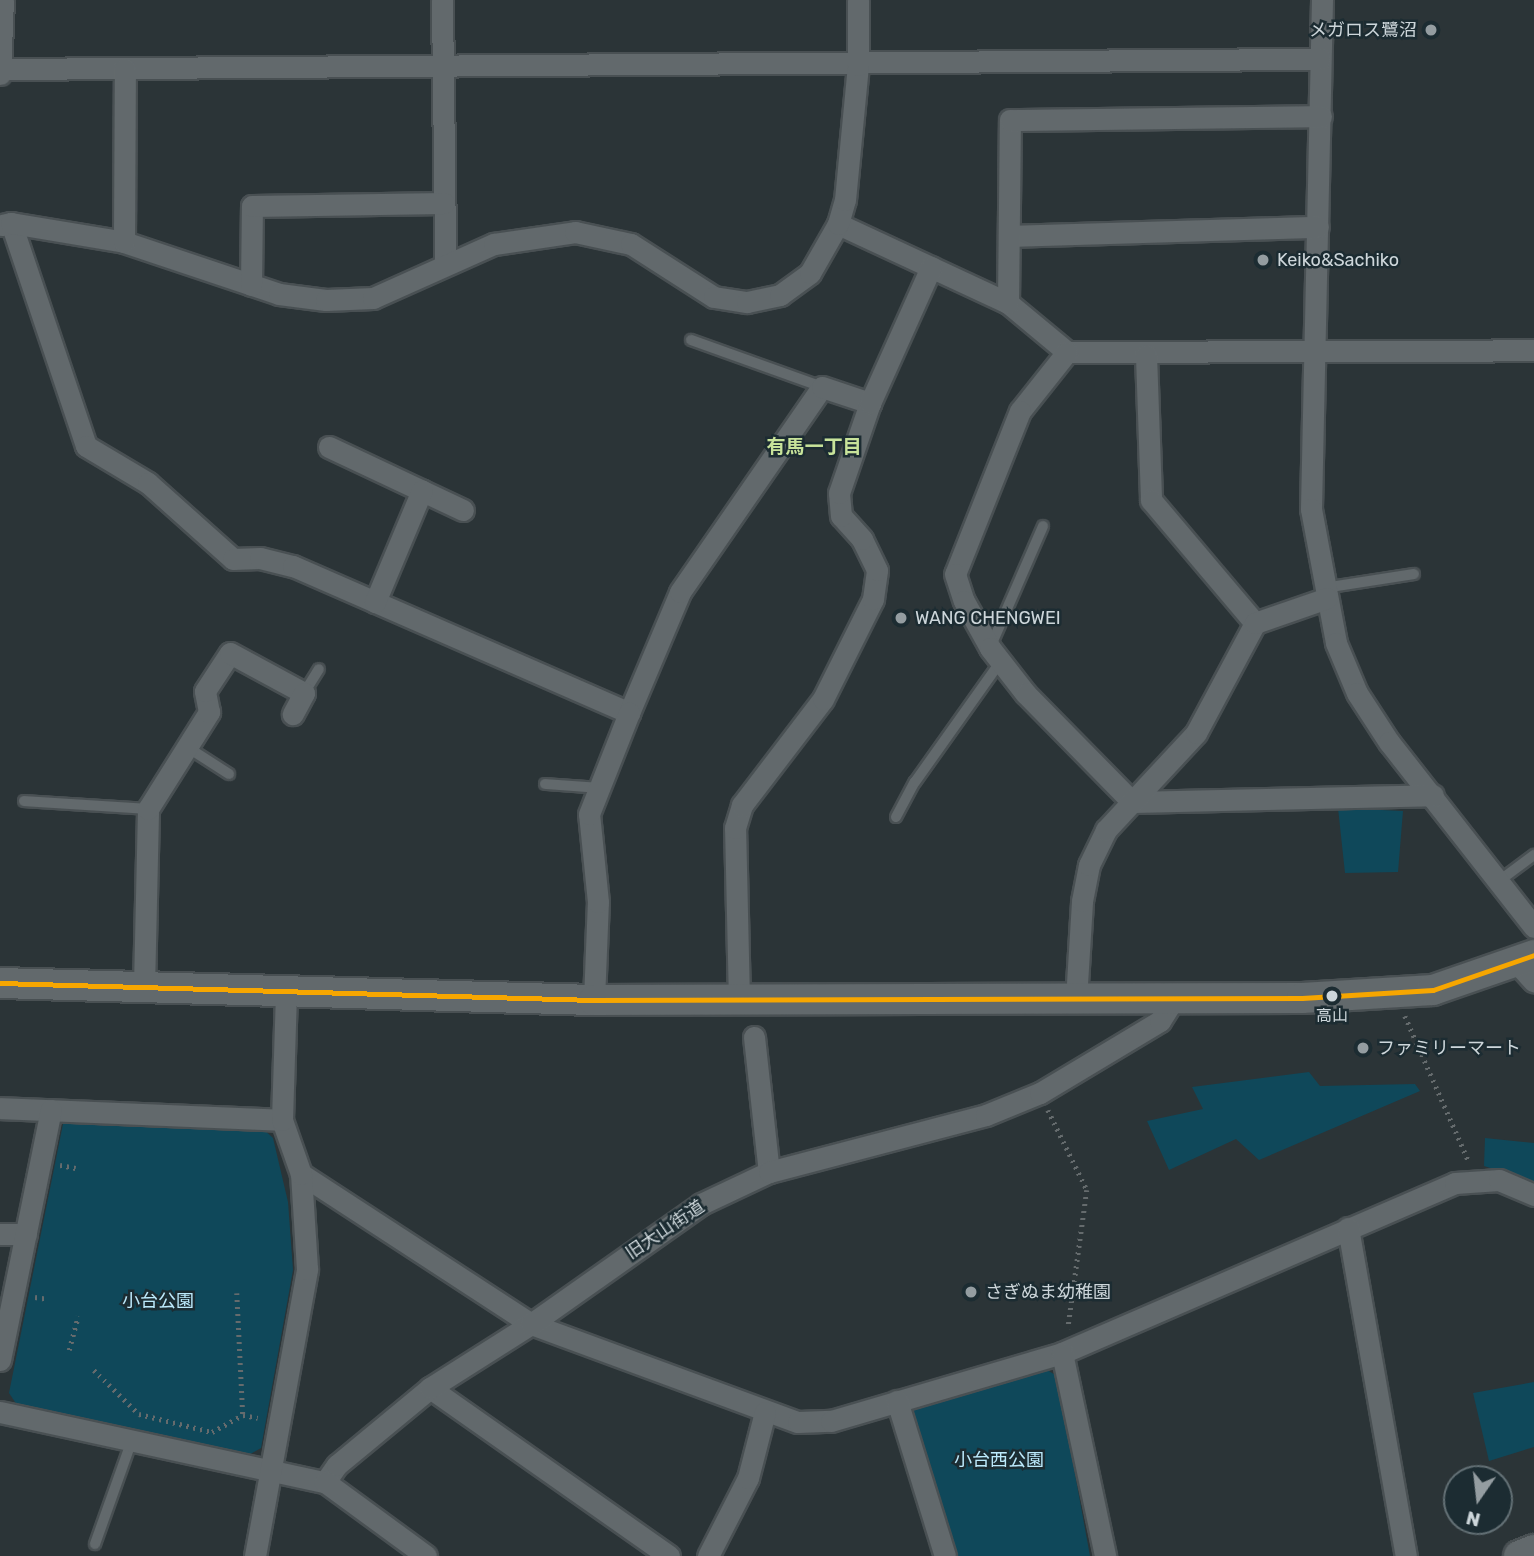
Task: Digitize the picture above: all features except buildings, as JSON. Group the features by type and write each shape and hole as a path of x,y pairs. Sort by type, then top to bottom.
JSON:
{"street":[{"path":"4,0 1,72 1320,59"},
{"path":"442,0 444,263"},
{"path":"629,713 293,566 260,558 233,559 148,483 86,446 6,224 124,242 251,285 326,300 373,298 444,263 494,244 575,232 631,244 714,297 747,302 780,295 810,273 838,224 845,200 858,65 858,0"},
{"path":"1322,0 1311,509 1336,643 1357,693 1389,742 1433,794 1534,927"},
{"path":"124,242 125,69"},
{"path":"1008,303 1010,120 1321,116"},
{"path":"251,285 252,206 444,203"},
{"path":"838,224 1008,303 1067,352 1146,355 1534,350"},
{"path":"1009,236 1318,227"},
{"path":"739,1001 735,828 743,805 823,699 873,599 877,570 862,539 842,516 839,493 870,403 931,267"},
{"path":"1067,352 1020,411 955,574 964,601 996,655 1026,694 1132,802 1433,794"},
{"path":"1146,355 1150,500 1255,623"},
{"path":"594,1000 598,902 589,814 680,592 822,387 870,403"},
{"path":"329,447 463,510"},
{"path":"375,602 422,490"},
{"path":"1076,1000 1082,901 1089,865 1106,830 1196,733 1255,623 1325,593"},
{"path":"144,987 148,809 209,712 205,691 230,653 304,693 293,714"},
{"path":"0,983 594,1000 1174,999 1405,994 1528,967"},
{"path":"255,1556 273,1469 307,1269 301,1174 282,1120 286,993"},
{"name":"旧大山街道","path":"325,1482 337,1465 430,1388 531,1324 701,1204 769,1172 986,1115 1040,1093 1160,1021 1174,999"},
{"path":"754,1037 769,1172"},
{"path":"0,1108 282,1120"},
{"path":"0,1360 51,1111"},
{"path":"301,1174 531,1324 798,1422 831,1421 1064,1352 1455,1183 1499,1181 1534,1195"},
{"path":"1348,1228 1406,1556"},
{"path":"0,1234 26,1234"},
{"path":"1064,1352 1105,1556"},
{"path":"430,1388 669,1556"},
{"path":"897,1401 945,1556"},
{"path":"0,1412 325,1482 426,1556"},
{"path":"708,1556 748,1478 765,1412"},
{"path":"1519,1556 1534,1550"}],"lane":[{"path":"691,340 822,387"},
{"path":"896,817 915,782 996,655 1043,527"},
{"path":"1325,593 1414,573"},
{"path":"304,693 319,668"},
{"path":"187,747 229,774"},
{"path":"545,785 599,788"},
{"path":"24,801 148,809"},
{"path":"1499,881 1534,855"},
{"path":"95,1544 132,1440"}],"path":[{"path":"1403,1012 1478,1182"},
{"path":"1040,1093 1087,1190 1064,1352"},
{"path":"237,1293 243,1415"},
{"path":"69,1350 78,1315"},
{"path":"94,1370 139,1414 212,1432 243,1415 270,1421"}],"green space":[{"path":"1338,808 1403,811 1398,872 1345,873"},
{"path":"1309,1072 1320,1086 1415,1084 1420,1091 1259,1160 1236,1139 1169,1170 1147,1121 1203,1109 1192,1087"},
{"name":"小台公園","path":"73,1118 260,1126 273,1138 288,1202 293,1270 261,1448 247,1456 17,1405 9,1393 63,1124"},
{"path":"1485,1138 1534,1143 1534,1182 1484,1166"},
{"name":"小台西公園","path":"1042,1367 1057,1376 1090,1556 953,1556 910,1421 913,1409"},
{"path":"1534,1382 1534,1447 1489,1461 1473,1393"}],"transit line":[{"path":"0,983 594,1000 1302,998 1433,990 1534,955"}],"place":[{"name":"メガロス鷺沼","path":"1431,30"},
{"name":"Keiko&Sachiko","path":"1263,260"},
{"name":"WANG CHENGWEI","path":"901,618"},
{"name":"高山","path":"1332,996"},
{"name":"ファミリーマート","path":"1363,1048"},
{"name":"さぎぬま幼稚園","path":"971,1292"}],"district":[{"name":"有馬一丁目","path":"814,447"}]}
